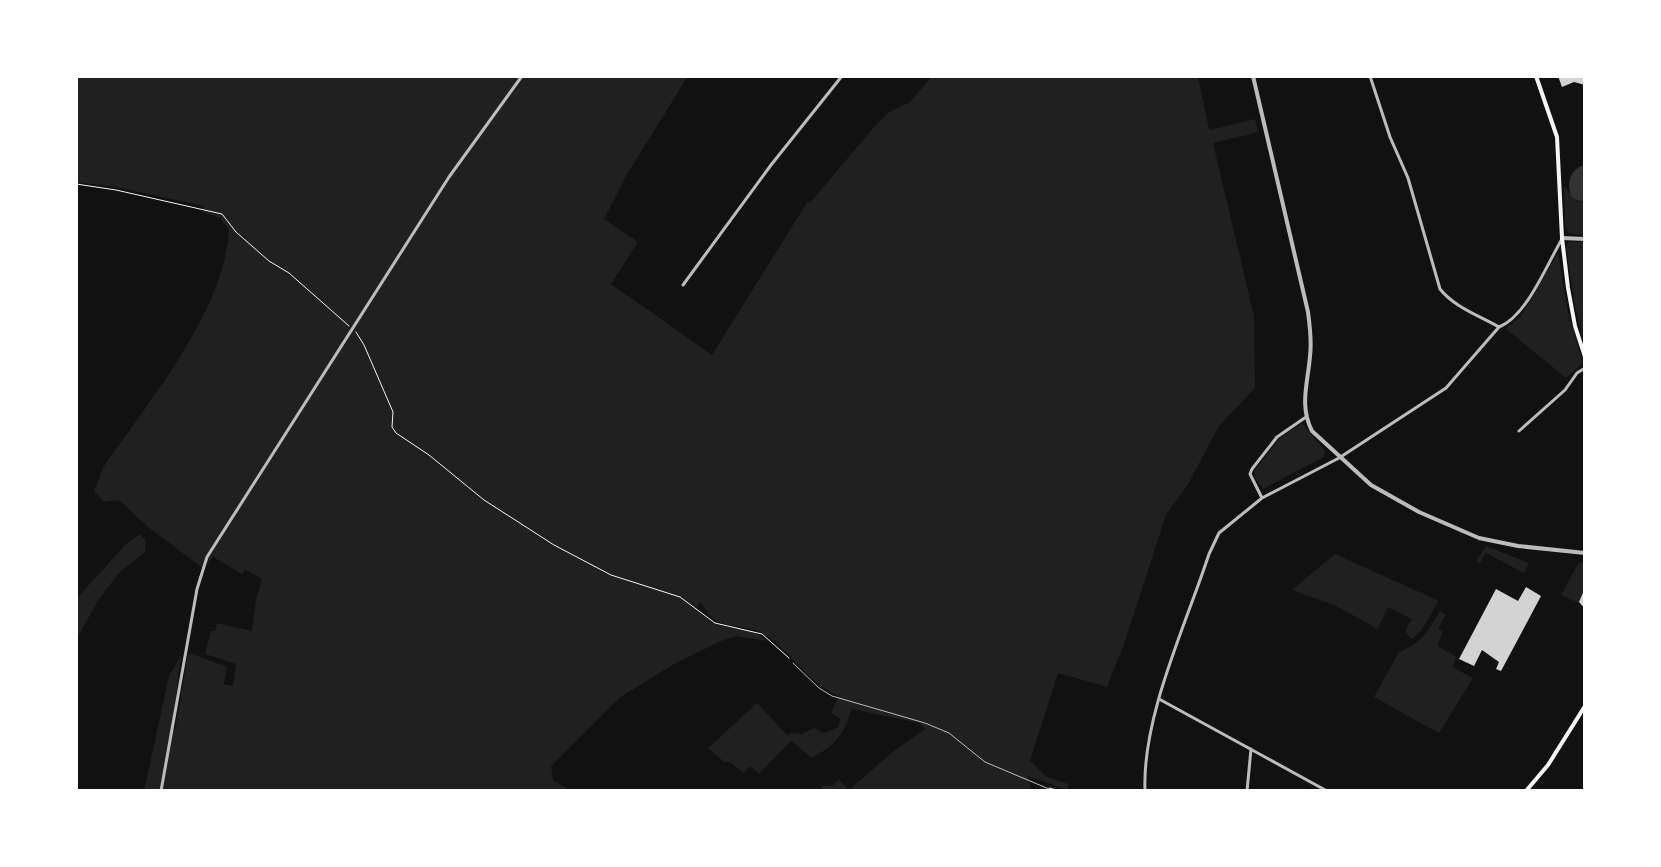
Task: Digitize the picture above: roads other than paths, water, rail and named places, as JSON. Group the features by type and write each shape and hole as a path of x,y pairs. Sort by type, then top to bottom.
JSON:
{"main road":[{"path":"1536,76 1557,137 1562,238 1575,326 1585,357"},
{"path":"1526,791 1548,765 1585,706"}],"street":[{"path":"161,791 202,568 449,177 522,76"},
{"path":"683,285 771,165 842,76"},
{"path":"1253,76 1308,312 1311,340 1304,398 1306,417 1312,431 1371,485 1419,512 1479,538 1518,546 1585,553"},
{"path":"1370,76 1390,137 1408,178 1440,289 1461,306 1499,327"},
{"path":"1138,791 1145,789 1145,766 1159,699 1219,533 1262,498 1339,458 1446,388 1499,327 1521,310 1562,238 1585,239"},
{"path":"1519,431 1585,368"},
{"path":"1262,498 1250,474 1252,469 1277,437 1306,417"},
{"path":"1159,699 1327,791"},
{"path":"1247,791 1251,749"},
{"path":"1050,789 1056,791"}],"lane":[{"path":"793,663 832,696 949,733 985,762 1050,789"}]}
